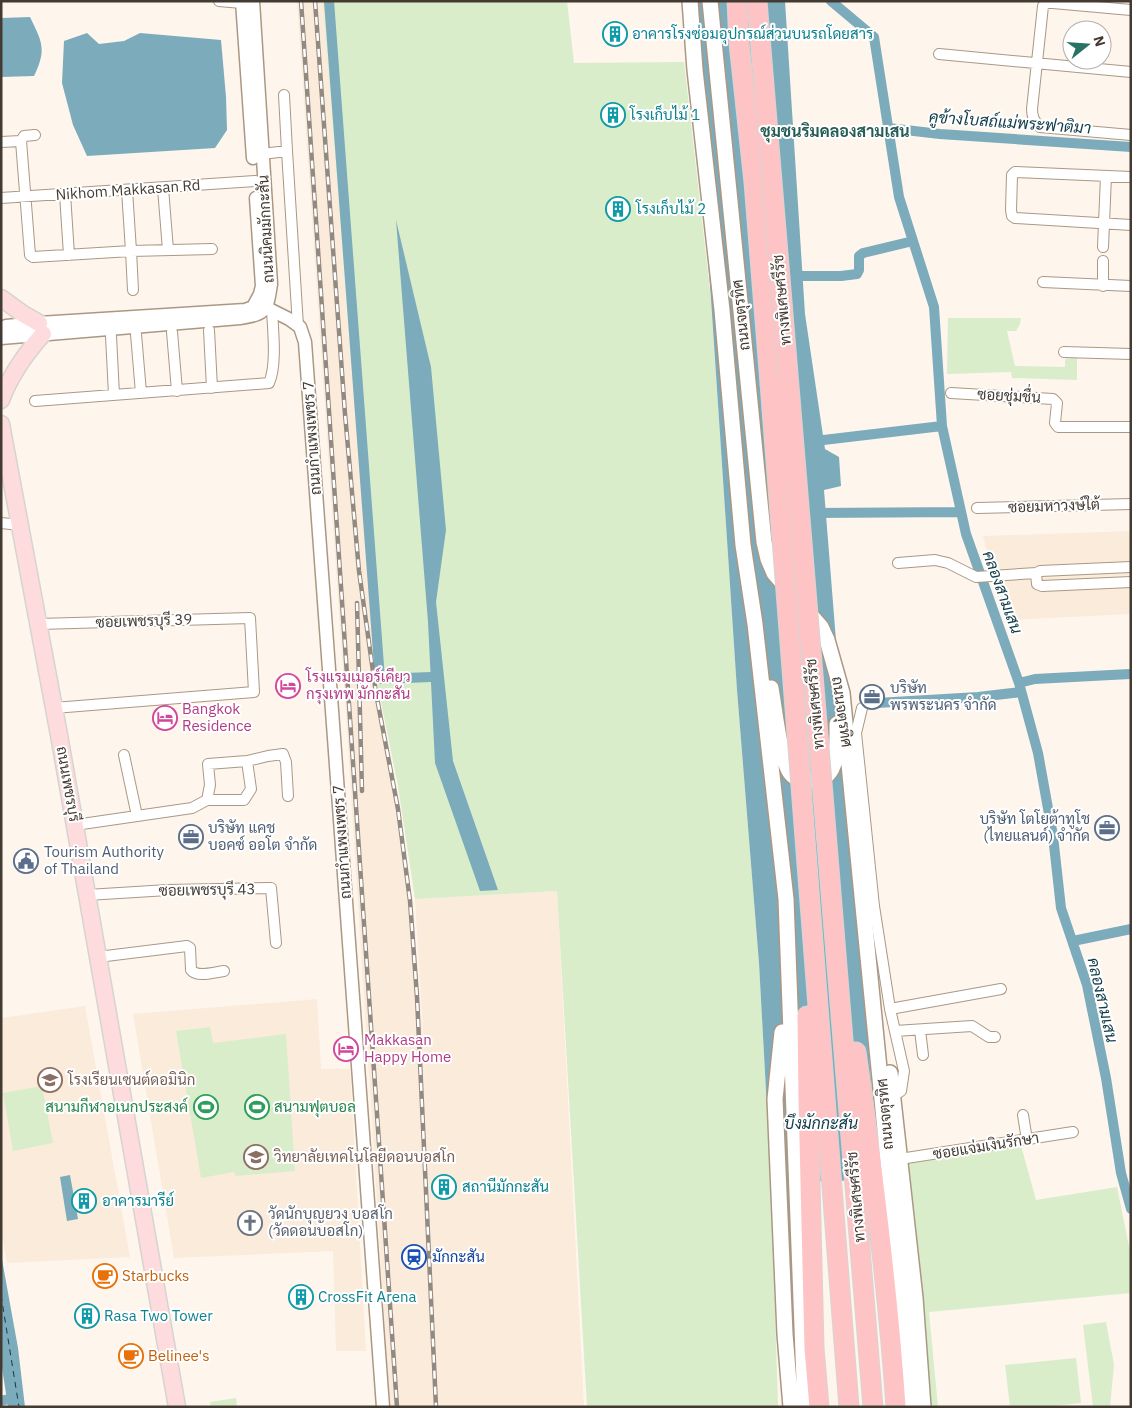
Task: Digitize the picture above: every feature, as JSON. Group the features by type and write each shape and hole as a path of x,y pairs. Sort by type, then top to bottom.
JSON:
{"highway":[{"path":"730,1 739,43"},
{"name":"ทางพิเศษศรีรัช","path":"737,1 739,43 755,192 848,1403"},
{"name":"ทางพิเศษศรีรัช","path":"757,1 873,1404"},
{"path":"807,864 808,1098 814,1348 819,1407"},
{"path":"833,918 855,1047 873,1177 896,1407"}],"main road":[{"name":"ถนนจตุรทิศ","path":"690,1 695,70 722,310 743,546 755,624 786,899 805,1407"},
{"name":"ถนนจตุรทิศ","path":"711,3 764,542 774,573 820,627 827,640 842,693 911,1407"},
{"path":"1,298 41,329 1,400"},
{"name":"ถนนเพชรบุรี","path":"1,424 75,825 177,1407"},
{"path":"755,624 766,659 784,760 790,773 796,778 807,781 823,779 833,767 836,759 836,701 839,680"},
{"path":"788,981 775,1099 785,1334 791,1407"},
{"path":"872,989 890,1072 893,1096 915,1298 923,1407"},
{"name":"ถนนเพชรบุรี","path":"142,1204 139,1239 166,1407"},
{"name":"ถนนเพชรบุรี","path":"142,1204 157,1238 161,1253 188,1407"}],"street":[{"path":"219,1 246,2"},
{"name":"ถนนนิคมมักกะสัน","path":"246,2 262,154 271,284 265,307"},
{"name":"ถนนนิคมมักกะสัน","path":"246,2 255,181 265,307"},
{"path":"1131,10 1053,3 1043,6 1032,116 1040,127 1131,135"},
{"path":"940,54 1131,72"},
{"path":"284,95 298,326"},
{"path":"1,142 21,140 24,136 35,136"},
{"path":"21,140 24,197 30,255 33,257 131,251 212,249"},
{"path":"262,154 287,151"},
{"path":"1131,177 1015,172 1012,175 1011,195 1012,216 1015,218 1131,225"},
{"path":"1103,246 1106,176"},
{"name":"Nikhom Makkasan Rd","path":"1,198 255,181"},
{"path":"164,188 168,250"},
{"path":"127,190 133,290"},
{"path":"65,194 69,255"},
{"path":"1103,262 1103,286"},
{"path":"1043,282 1131,286"},
{"path":"265,307 289,319 298,326"},
{"path":"1,328 6,326 41,329 240,318 256,316 265,307"},
{"path":"35,401 269,383 272,377 273,363 265,307"},
{"name":"ถนนกำแพงเพชร 7","path":"298,326 306,342 383,1407"},
{"path":"1,338 41,329"},
{"path":"209,330 212,388"},
{"path":"172,332 177,391"},
{"path":"136,334 141,394"},
{"path":"111,336 114,395"},
{"path":"1064,352 1131,354"},
{"name":"ซอยชุ่มชื่น","path":"951,393 1053,399 1056,403 1055,423 1058,427 1131,427"},
{"name":"ซอยมหาวงษ์ใต้","path":"977,508 1131,504"},
{"path":"1,523 20,526"},
{"path":"898,563 934,560 948,563 976,577 1036,574 1040,571 1131,567"},
{"path":"1036,574 1037,584 1042,586 1131,582"},
{"name":"ซอยเพชรบุรี 39","path":"38,624 250,618 254,692 54,708"},
{"path":"862,708 856,733 874,906 890,1009 904,1071 901,1091 893,1096"},
{"path":"207,800 210,785 208,764 248,761 283,754 286,762 288,796"},
{"path":"124,755 137,816"},
{"path":"75,825 192,808 207,800 244,800 251,789 248,761"},
{"name":"ซอยเพชรบุรี 43","path":"87,896 168,890 272,888 276,943"},
{"path":"98,957 187,946 190,948 191,970 193,972 198,974 224,971"},
{"path":"890,1009 1001,989"},
{"path":"895,1031 972,1026 989,1038 995,1037"},
{"path":"920,1030 923,1055"},
{"path":"1024,1115 1027,1140"},
{"name":"ซอยแจ่มเงินรักษา","path":"900,1159 1073,1132"}],"shaded area":[{"path":"297,1 323,1 376,677 413,902 428,1112 415,899 557,891 584,1407 390,1407 346,715"},
{"path":"1131,531 1131,614 1009,620 996,585 983,536"},
{"name":"วิทยาลัยเทคโนโลยีดอนบอสโก","path":"317,999 321,1069 350,1069 366,1351 336,1351 333,1251 174,1258 133,1014"},
{"name":"โรงเรียนเซนต์ดอมินิก","path":"85,1006 130,1257 7,1263 1,1231 1,1018"}],"green space":[{"path":"323,1 567,1 574,63 684,62 711,299 737,690 759,963 771,1182 778,1407 587,1407 557,891 415,899 398,786 376,677"},
{"path":"948,318 1021,318 1016,331 1007,331 1015,366 1065,367 1065,359 1077,357 1077,380 1012,378 1011,372 947,374"},
{"name":"สนามฟุตบอล","path":"210,1027 213,1043 286,1034 295,1171 235,1176 234,1172 201,1178 176,1031"},
{"path":"42,1086 53,1143 13,1151 3,1093"},
{"path":"1020,1142 1036,1200 1117,1187 1131,1256 1131,1293 929,1312 938,1407 930,1407 923,1313 907,1163"},
{"path":"1106,1322 1114,1365 1110,1407 1093,1407 1083,1325"},
{"path":"1076,1358 1081,1403 1045,1407 1010,1407 1005,1365"},
{"path":"236,1398 237,1407 211,1407 210,1402"}],"water":[{"name":"บึงมักกะสัน","path":"688,1 785,1 805,314 825,449 839,457 841,486 824,490 879,1180 771,1182 759,963 737,690 711,299"},
{"path":"30,17 38,33 42,52 34,76 1,77 1,18"},
{"path":"87,33 99,44 124,41 140,33 221,40 227,130 215,148 87,156 73,125 62,83 64,41"},
{"path":"396,220 431,367 446,530 436,602 453,761 498,890 480,891 435,763 428,622"},
{"path":"70,1175 78,1219 67,1221 60,1177"},
{"path":"1,1254 18,1348 25,1407 8,1407 1,1361"}],"waterway":[{"path":"329,1 380,679 431,677"},
{"name":"คลองสามเสน","path":"831,1 874,37 899,197 934,307 942,426 966,534 1019,683 1038,753 1053,836 1061,908 1087,985 1106,1078 1121,1173 1131,1209"},
{"name":"คูข้างโบสถ์แม่พระฟาติมา","path":"888,128 940,134 1131,147"},
{"path":"798,276 857,274 859,270 859,256 863,253 913,241"},
{"path":"815,441 942,426"},
{"path":"815,513 961,512"},
{"path":"1019,683 1035,679 1130,674"},
{"path":"877,703 978,697 1021,692"},
{"path":"1073,941 1131,929"},
{"path":"1,1401 13,1398"}],"ferry route":[{"path":"1,1295 19,1407"}],"railway":[{"path":"301,1 397,1407"},
{"path":"315,1 345,414 359,571 376,693 398,809 410,901 417,997 436,1407"},
{"path":"357,603 362,791"}],"place":[{"name":"อาคารโรงซ่อมอุปกรณ์ส่วนบนรถโดยสาร","path":"615,34"},
{"name":"โรงเก็บไม้ 1","path":"613,115"},
{"name":"โรงเก็บไม้ 2","path":"618,209"},
{"name":"โรงแรมเมอร์เคียว กรุงเทพ มักกะสัน","path":"288,686"},
{"name":"บริษัท พรพระนคร จำกัด","path":"872,697"},
{"name":"Bangkok Residence","path":"165,718"},
{"name":"บริษัท โตโยต้าทูโช (ไทยแลนด์) จำกัด","path":"1107,828"},
{"name":"บริษัท แคช บอคซ์ ออโต จำกัด","path":"191,837"},
{"name":"Tourism Authority of Thailand","path":"26,861"},
{"name":"Makkasan Happy Home","path":"346,1049"},
{"name":"โรงเรียนเซนต์ดอมินิก","path":"50,1080"},
{"name":"สนามกีฬาอเนกประสงค์","path":"206,1107"},
{"name":"สนามฟุตบอล","path":"257,1107"},
{"name":"วิทยาลัยเทคโนโลยีดอนบอสโก","path":"256,1157"},
{"name":"สถานีมักกะสัน","path":"444,1187"},
{"name":"อาคารมารีย์","path":"84,1201"},
{"name":"วัดนักบุญยวง บอสโก (วัดดอนบอสโก)","path":"250,1223"},
{"name":"มักกะสัน","path":"414,1257"},
{"name":"Starbucks","path":"105,1276"},
{"name":"CrossFit Arena","path":"301,1297"},
{"name":"Rasa Two Tower","path":"87,1316"},
{"name":"Belinee's","path":"131,1356"}],"district":[{"name":"ชุมชนริมคลองสามเสน","path":"835,131"}]}
